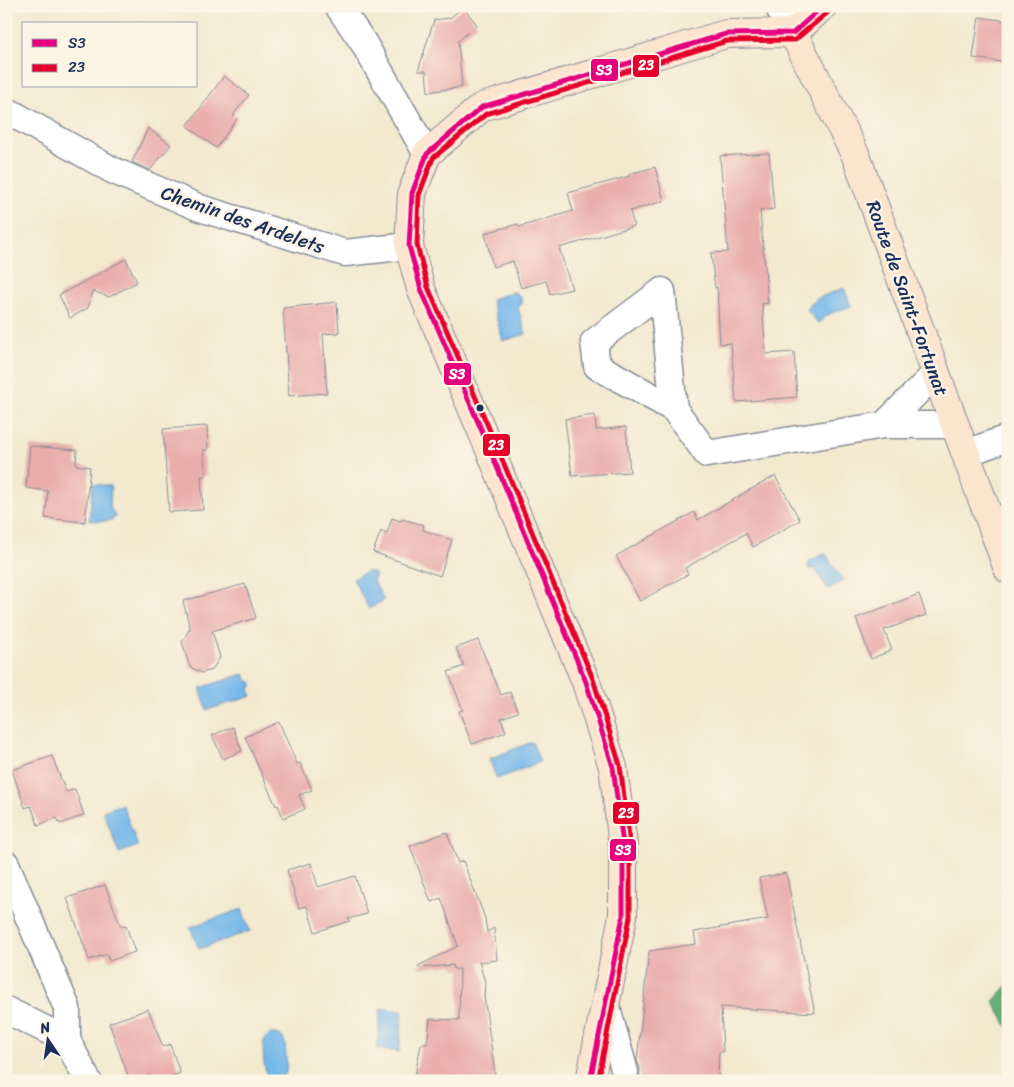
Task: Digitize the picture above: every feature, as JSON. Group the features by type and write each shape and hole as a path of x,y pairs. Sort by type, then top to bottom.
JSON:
{"street":[{"path":"338,6 363,42 427,154"},
{"path":"778,6 793,33"},
{"path":"590,1081 623,916 623,845 613,767 586,682 421,290 409,246 412,193 427,154 482,107 726,34 793,33 823,6"},
{"name":"Route de Saint-Fortunat","path":"793,33 856,156 1008,569"},
{"name":"Chemin des Ardelets","path":"6,110 112,170 200,208 345,253 409,246"},
{"path":"884,425 936,373"},
{"path":"674,409 707,454 884,425 955,425"},
{"path":"966,453 1008,438"},
{"path":"6,864 67,1008 67,1040 88,1081"},
{"path":"606,1005 625,1072 624,1081"},
{"path":"6,1010 67,1040"}],"green space":[{"path":"1008,985 1008,1028 993,1001"}],"water":[{"path":"844,288 851,306 829,314 818,323 806,309 818,298"},
{"path":"513,292 521,298 518,308 526,334 503,341 491,299"},
{"path":"93,484 111,486 110,508 115,517 112,520 89,520"},
{"path":"825,553 843,581 828,589 815,569 808,569 809,562"},
{"path":"368,571 375,574 373,580 384,600 369,609 353,579"},
{"path":"244,674 247,681 252,683 252,687 249,689 252,696 207,710 200,688"},
{"path":"532,742 540,762 497,779 489,759"},
{"path":"122,804 138,846 119,853 103,811"},
{"path":"242,909 250,931 199,949 190,927"},
{"path":"381,1008 403,1011 399,1052 377,1049"},
{"path":"271,1034 280,1035 283,1038 285,1048 286,1072 283,1078 275,1081 270,1079 265,1071 263,1049 264,1040"}],"building":[{"path":"463,7 477,25 458,41 462,87 428,92 426,71 418,71 434,20 450,18"},
{"path":"979,17 1008,21 1008,63 973,58"},
{"path":"224,76 249,95 233,115 237,119 216,148 187,126"},
{"path":"148,128 171,145 150,170 132,162"},
{"path":"769,153 774,209 760,211 768,303 762,304 766,354 794,352 797,397 736,402 731,343 720,344 717,287 715,288 711,253 728,252 720,156"},
{"path":"655,167 664,201 630,211 634,226 559,248 572,289 550,294 546,281 521,288 513,261 493,267 485,233 518,224 519,227 573,211 568,193"},
{"path":"126,259 137,282 109,297 93,291 88,308 70,318 59,295"},
{"path":"337,302 339,333 323,334 327,393 289,396 283,308"},
{"path":"595,415 596,430 626,427 630,472 572,476 565,419"},
{"path":"207,426 208,450 203,450 206,476 201,476 203,510 169,512 163,429"},
{"path":"30,446 77,450 76,465 90,467 85,522 45,518 48,491 26,488"},
{"path":"775,476 800,520 753,547 746,533 685,568 688,574 640,601 616,556 694,512 698,520"},
{"path":"392,518 424,525 423,530 452,540 440,576 373,552 381,531 387,534"},
{"path":"245,584 256,618 212,631 220,657 212,670 202,673 190,667 182,642 190,628 183,601"},
{"path":"919,594 926,615 884,630 892,650 871,659 856,618"},
{"path":"478,640 501,695 510,692 518,712 501,718 506,732 472,744 459,711 463,710 448,672 464,666 456,648"},
{"path":"279,722 297,764 300,763 312,790 299,795 305,809 283,818 245,737"},
{"path":"233,727 242,751 223,759 212,735"},
{"path":"52,756 66,792 75,789 84,815 60,824 57,818 38,825 31,806 25,808 12,770"},
{"path":"447,832 458,863 463,861 485,918 487,932 494,928 497,960 479,962 485,982 484,996 496,1081 414,1081 421,1044 427,1044 430,1019 459,1020 460,969 454,969 453,965 419,968 418,966 458,946 441,898 431,902 410,846"},
{"path":"311,863 318,887 355,876 367,914 315,932 307,906 299,908 287,870"},
{"path":"786,873 815,1013 721,1007 723,1052 719,1052 718,1081 639,1081 640,1068 637,1060 649,951 696,944 694,932 768,919 759,878"},
{"path":"105,885 121,927 126,926 135,952 109,961 107,954 89,960 67,898"},
{"path":"148,1009 163,1047 170,1044 180,1073 159,1081 152,1081 150,1075 130,1081 109,1023"}],"transit line":[{"name":"S3","path":"590,1081 623,916 623,845 613,767 586,682 421,289 409,246 412,193 427,154 482,107 726,34 793,33 823,6"},
{"name":"23","path":"598,1081 630,917 630,844 620,765 593,679 497,447 428,287 417,245 419,195 433,158 486,114 727,41 795,40 828,12"}]}
